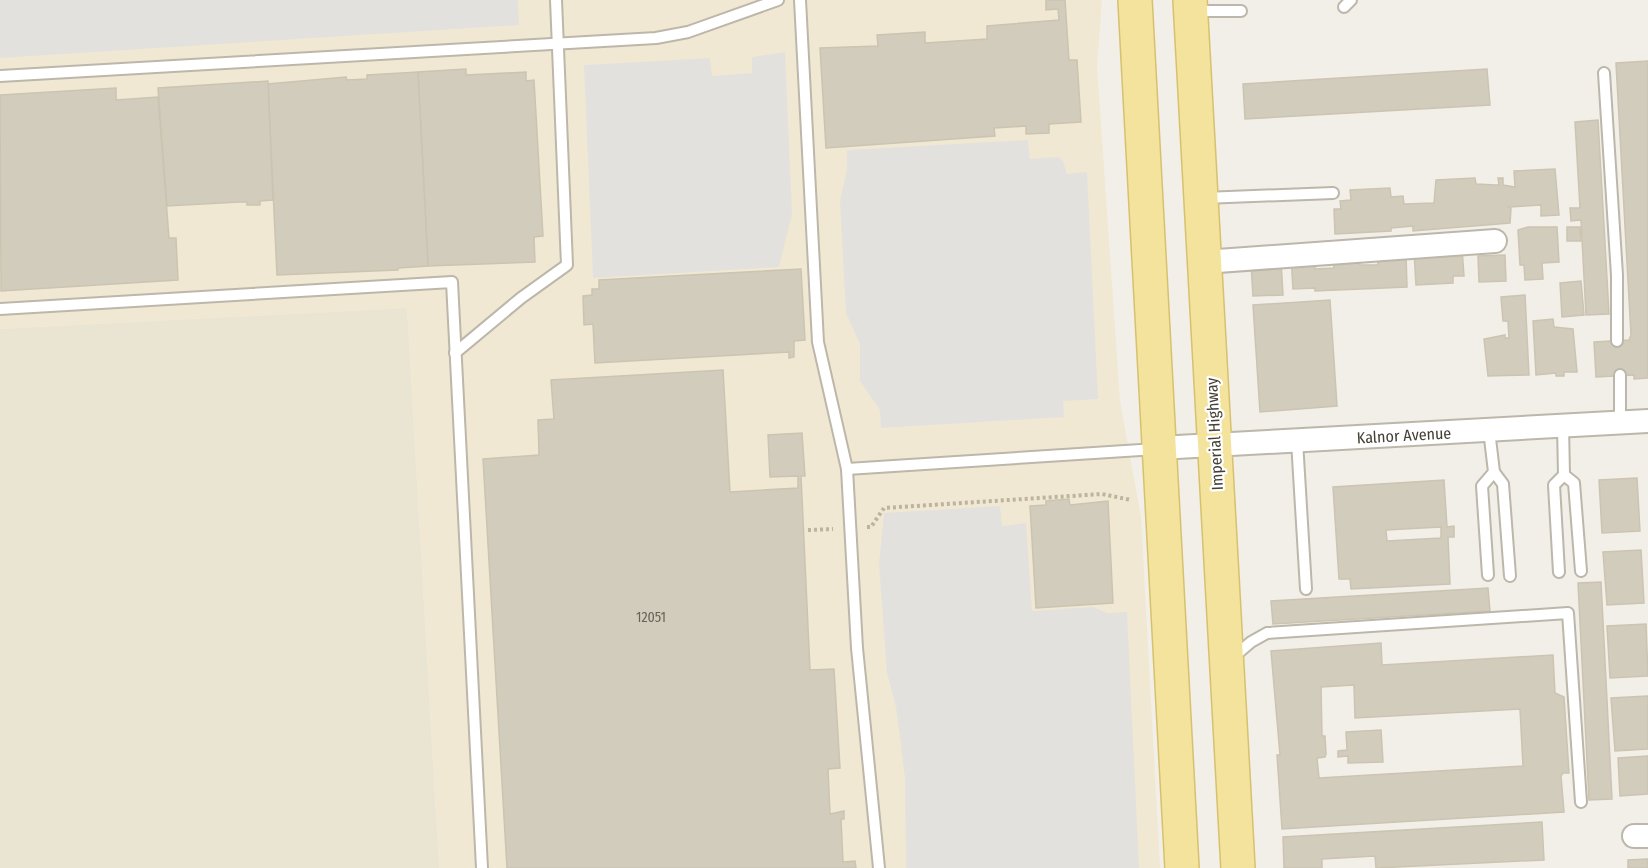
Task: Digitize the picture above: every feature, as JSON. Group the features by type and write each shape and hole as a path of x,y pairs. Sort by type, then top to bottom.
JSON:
{"main road":[{"path":"1135,0 1182,868"},
{"name":"Imperial Highway","path":"1190,6 1238,868"}],"street":[{"path":"1204,262 1495,241"},
{"name":"Kalnor Avenue","path":"1159,448 1648,421"}],"lane":[{"path":"456,353 521,298 567,265 556,0"},
{"path":"0,76 656,38 688,32 778,0"},
{"path":"800,0 818,342 848,469 857,648 879,868"},
{"path":"1190,6 1241,10"},
{"path":"1604,73 1617,274 1617,341"},
{"path":"1201,198 1333,193"},
{"path":"0,309 452,282 482,868"},
{"path":"1620,375 1620,422"},
{"path":"1559,572 1554,485 1564,475 1563,426"},
{"path":"1489,430 1494,472 1503,484 1510,576"},
{"path":"1297,441 1306,589"},
{"path":"848,469 1159,448"},
{"path":"1488,575 1482,486 1494,472"},
{"path":"1564,475 1574,483 1581,571"},
{"path":"1227,663 1251,642 1267,633 1568,613 1581,802"}],"path":[{"path":"808,530 871,527 884,508 1102,494 1131,500"}],"shaded area":[{"path":"0,0 1102,0 1097,66 1120,401 1141,517 1160,868 439,868 407,308 0,329"},
{"path":"0,0 518,0 519,25 0,58"},
{"path":"785,52 792,214 779,267 593,278 584,65 710,58 712,76 752,73 752,57"},
{"path":"1028,140 1030,159 1058,157 1063,161 1067,174 1087,172 1098,399 1063,401 1064,417 881,428 880,410 860,381 860,344 846,313 840,201 847,169 847,150"},
{"path":"407,308 439,868 0,868 0,329"},
{"path":"1000,506 1002,526 1026,523 1032,611 1093,607 1107,613 1127,612 1139,868 906,868 905,778 896,707 887,673 879,564 884,513"}],"building":[{"path":"1046,0 1065,0 1069,60 1077,60 1081,122 1049,124 1049,133 1026,134 1026,126 994,128 995,136 826,148 820,48 878,46 877,35 925,32 925,43 987,39 987,26 1059,20 1058,9 1046,10"},
{"path":"1648,61 1648,378 1634,379 1634,375 1596,377 1594,342 1629,340 1631,335 1616,63"},
{"path":"466,69 466,75 526,72 526,81 534,80 543,236 534,237 535,262 428,266 418,72"},
{"path":"1487,69 1490,105 1245,119 1243,84"},
{"path":"418,72 428,266 398,268 398,270 277,275 268,84 346,77 347,80 367,79 367,75"},
{"path":"268,81 273,200 260,201 260,205 247,205 247,202 239,202 167,206 158,88"},
{"path":"116,88 116,100 158,97 169,238 176,238 178,280 1,291 0,95"},
{"path":"1598,120 1609,314 1586,315 1581,220 1571,221 1570,208 1580,208 1575,122"},
{"path":"1555,169 1559,215 1541,216 1541,205 1509,207 1511,208 1510,223 1413,231 1413,226 1391,228 1391,231 1335,234 1334,209 1341,209 1340,201 1351,200 1350,190 1390,188 1391,197 1403,196 1404,204 1434,203 1436,180 1475,178 1476,184 1499,185 1498,178 1503,178 1503,185 1515,187 1514,171"},
{"path":"1528,227 1557,227 1559,262 1542,263 1543,279 1525,280 1524,265 1520,265 1518,230"},
{"path":"1567,227 1580,227 1581,241 1567,241"},
{"path":"1462,249 1464,276 1453,276 1453,283 1416,285 1414,252"},
{"path":"1315,254 1315,269 1334,268 1333,257 1360,256 1360,265 1378,265 1377,255 1406,254 1407,287 1315,291 1315,288 1293,289 1291,256"},
{"path":"1505,255 1506,281 1479,282 1478,256"},
{"path":"1281,261 1283,295 1253,296 1251,263"},
{"path":"801,269 805,340 794,341 794,357 789,358 789,352 595,363 593,324 584,325 583,296 592,295 592,289 599,289 599,280"},
{"path":"1581,281 1584,315 1562,317 1560,283"},
{"path":"1525,295 1529,375 1488,376 1484,339 1505,335 1505,338 1509,338 1508,321 1503,321 1501,297"},
{"path":"1330,300 1337,406 1260,412 1253,305"},
{"path":"1553,319 1554,327 1573,329 1577,372 1564,372 1564,376 1556,376 1556,373 1536,375 1533,321"},
{"path":"723,370 730,492 798,488 798,476 770,477 768,435 802,433 805,476 801,476 810,670 834,669 840,768 828,769 830,814 844,811 844,819 841,819 843,862 855,861 856,868 507,868 483,459 539,455 538,420 554,419 551,380"},
{"path":"1637,478 1640,531 1602,533 1599,480"},
{"path":"1444,480 1447,527 1454,526 1454,537 1448,537 1450,584 1351,589 1350,579 1339,579 1333,487","holes":["1441,527 1441,538 1387,541 1386,530"]},
{"path":"1069,499 1070,505 1108,501 1113,603 1036,608 1030,506 1046,505 1046,501"},
{"path":"1641,550 1644,603 1607,605 1603,552"},
{"path":"1601,582 1612,799 1589,800 1578,583"},
{"path":"1488,588 1490,611 1273,624 1271,601"},
{"path":"1646,624 1648,676 1610,678 1607,626"},
{"path":"1381,643 1382,665 1553,655 1555,693 1564,697 1569,773 1563,773 1561,776 1564,812 1282,829 1277,755 1280,755 1271,651","holes":["1354,685 1355,718 1520,709 1523,766 1319,778 1317,758 1325,757 1326,754 1325,736 1322,736 1321,687"]},
{"path":"1648,696 1648,749 1615,751 1611,698"},
{"path":"1381,730 1383,762 1348,763 1348,756 1338,757 1338,751 1347,750 1346,732"},
{"path":"1648,756 1648,794 1620,796 1618,758"},
{"path":"1542,822 1544,860 1376,868 1375,856 1322,859 1322,868 1284,868 1283,837"},
{"path":"1648,859 1648,868 1628,868 1628,860"}]}
